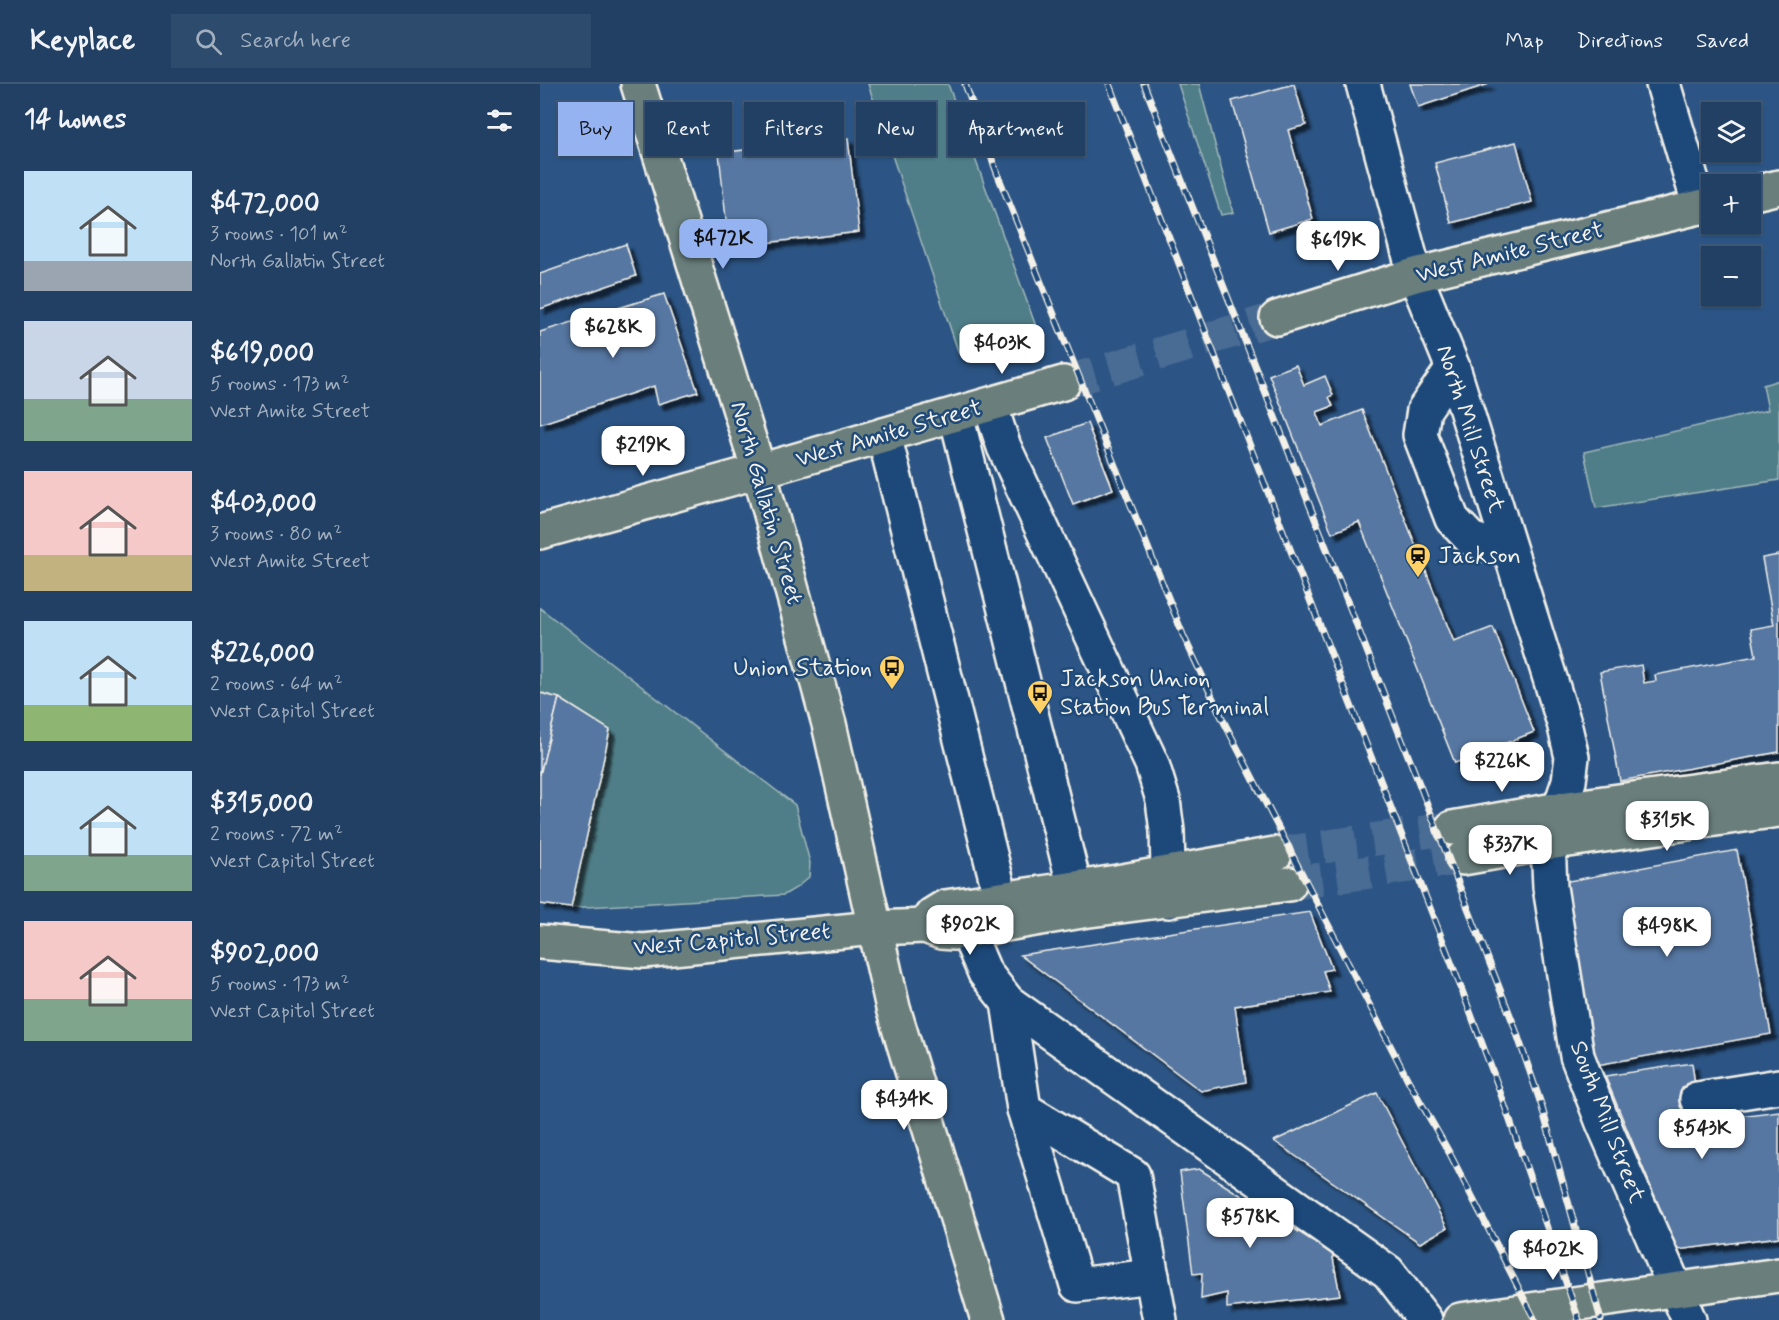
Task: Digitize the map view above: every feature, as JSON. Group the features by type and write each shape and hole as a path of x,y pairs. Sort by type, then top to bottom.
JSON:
{"main road":[{"name":"North Gallatin Street","path":"638,84 759,471 829,724 893,1008 988,1320"},
{"path":"1761,191 1779,187"},
{"name":"West Amite Street","path":"1276,318 1415,275 1701,207"},
{"name":"West Amite Street","path":"540,532 1063,383"},
{"path":"1452,828 1560,809 1779,779"},
{"path":"1463,858 1548,843 1779,810"},
{"name":"West Capitol Street","path":"540,942 643,951 874,928 925,926 941,932 967,931 1082,911 1275,854"},
{"name":"West Capitol Street","path":"925,926 932,915 945,907 1074,888 1289,884"},
{"path":"1460,1320 1779,1275"}],"street":[{"name":"North Mill Street","path":"1363,84 1415,275 1453,368 1572,757 1569,781 1548,843"},
{"path":"1663,84 1701,192"},
{"path":"1453,368 1424,410 1420,435 1452,519 1471,539 1510,552"},
{"path":"990,405 1004,447 1152,764 1163,800 1167,831 1169,887"},
{"path":"956,415 1074,888"},
{"path":"884,435 1001,898"},
{"name":"South Mill Street","path":"1548,843 1550,887 1577,1056 1613,1120 1689,1320"},
{"path":"967,931 985,973 1008,1002 1388,1272 1425,1320"},
{"path":"1008,1002 1024,1108 1077,1285 1152,1276"},
{"path":"1697,1099 1779,1086"},
{"path":"1024,1108 1133,1175 1160,1320"}],"green space":[{"path":"868,84 948,84 955,102 948,102 948,156 974,156 1038,332 959,354 892,156 936,156 936,102 874,102"},
{"path":"1178,84 1199,84 1233,213 1221,215"},
{"path":"1779,380 1779,480 1596,508 1584,452 1768,410 1763,385"},
{"path":"540,608 795,805 810,863 809,877 784,895 571,908 610,730 559,698 540,692"}],"building":[{"path":"1294,84 1306,125 1288,130 1313,219 1269,232 1232,101"},
{"path":"1410,84 1489,84 1418,107"},
{"path":"844,138 848,138 859,232 729,247 719,156 732,156 732,151 744,150 744,156 844,156"},
{"path":"1516,142 1532,202 1451,223 1435,163"},
{"path":"626,244 636,276 540,309 540,274"},
{"path":"664,294 698,392 658,404 654,386 540,424 540,332"},
{"path":"1296,365 1304,385 1325,376 1333,395 1329,397 1333,406 1317,412 1322,426 1362,410 1454,642 1493,627 1534,732 1455,763 1359,522 1332,533 1269,375"},
{"path":"1087,423 1113,489 1073,504 1047,438"},
{"path":"1779,555 1779,752 1620,781 1600,672 1641,665 1644,683 1656,681 1655,675 1756,656 1751,629 1774,625 1762,558"},
{"path":"540,693 559,698 540,775"},
{"path":"559,698 610,730 571,908 540,904 540,775"},
{"path":"1737,850 1771,1034 1597,1065 1563,882"},
{"path":"1310,912 1332,969 1323,971 1330,992 1235,1006 1246,1082 1201,1091 1020,955"},
{"path":"1692,1063 1700,1121 1779,1111 1779,1237 1677,1250 1605,1076"},
{"path":"1377,1093 1447,1228 1420,1243 1274,1141"},
{"path":"1199,1169 1332,1253 1340,1295 1227,1308 1227,1293 1201,1299 1202,1273 1193,1274 1180,1172"}],"tunnel":[{"path":"1063,383 1277,318"},
{"path":"1275,854 1452,828"},
{"path":"1289,884 1463,858"}],"railway":[{"path":"965,84 997,173 1184,637 1223,720 1408,1080 1450,1154 1535,1320"},
{"path":"1109,84 1460,985 1498,1086 1579,1320"},
{"path":"1144,84 1514,1025 1541,1104 1601,1320"}],"place":[{"name":"Jackson","path":"1418,579"},
{"name":"Union Station","path":"892,691"},
{"name":"Jackson Union Station Bus Terminal","path":"1040,716"}]}
